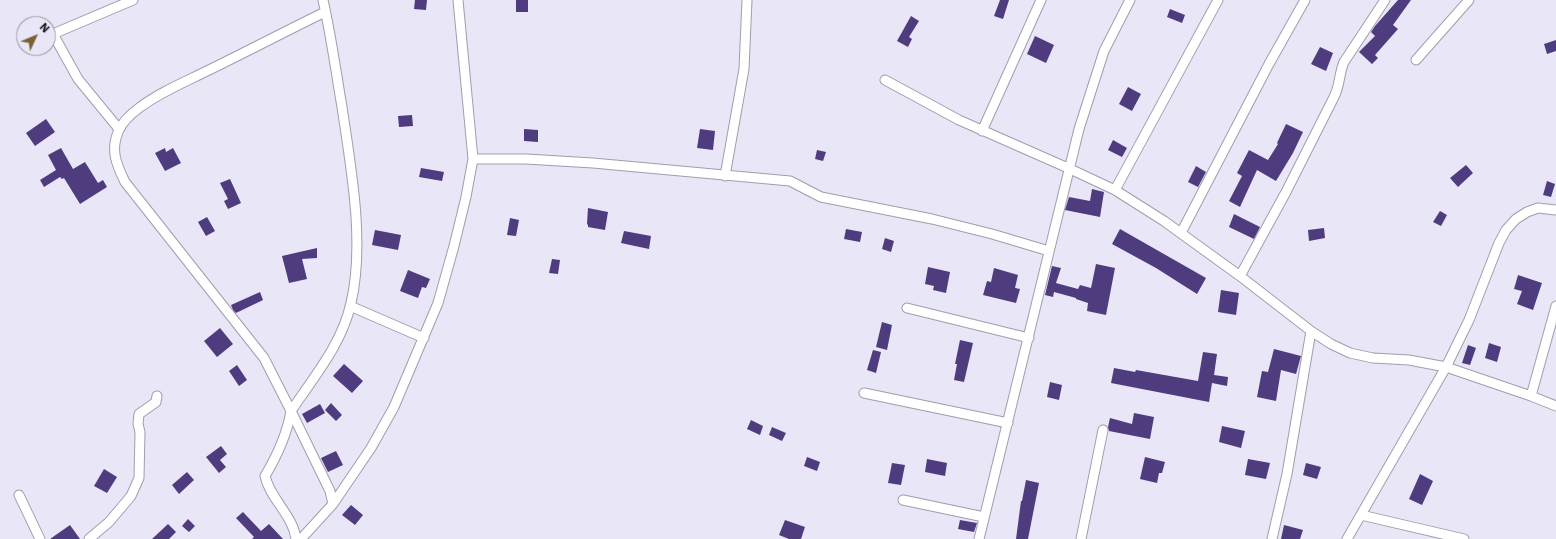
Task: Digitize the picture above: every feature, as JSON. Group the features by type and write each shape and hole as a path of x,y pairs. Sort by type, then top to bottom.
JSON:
{"street":[{"path":"119,129 78,79 53,34 133,0"},
{"path":"296,539 289,518 274,497 265,476 278,454 292,411 332,351 343,329 350,306 357,243 348,144 323,0"},
{"path":"301,539 333,504 371,448 394,407 438,303 466,197 473,159 458,0"},
{"path":"725,176 744,69 746,0"},
{"path":"982,131 1041,0"},
{"path":"979,539 1029,338 1068,168 1083,114 1104,51 1130,0"},
{"path":"1115,190 1218,0"},
{"path":"1180,233 1269,64 1305,0"},
{"path":"1240,276 1322,122 1338,89 1340,70 1344,62 1385,0"},
{"path":"1416,60 1469,0"},
{"path":"325,12 156,97 128,117 119,129 114,143 114,154 117,166 125,182 264,358 292,411 330,492 333,504"},
{"path":"885,80 982,131 1115,190 1180,233 1240,276 1311,331 1331,344 1350,353 1373,358 1409,360 1446,368 1531,396 1556,406"},
{"path":"473,159 526,159 653,168 790,181 821,197 932,219 992,234 1049,251"},
{"path":"1347,539 1446,368 1469,320 1499,243 1506,230 1516,219 1527,212 1538,208 1556,210"},
{"path":"350,306 424,338"},
{"path":"1531,396 1556,306"},
{"path":"907,308 1029,338"},
{"path":"1272,539 1287,474 1311,331"},
{"path":"864,393 1008,423"},
{"path":"89,539 109,522 131,496 139,478 139,414 156,402 157,396"},
{"path":"1081,539 1103,430"},
{"path":"19,496 38,538"},
{"path":"902,500 984,517"},
{"path":"1361,515 1464,539"}],"building":[{"path":"415,0 427,0 426,10 414,9"},
{"path":"516,0 528,0 528,12 516,12"},
{"path":"1000,0 1009,0 1003,19 994,16"},
{"path":"1398,0 1411,0 1393,25 1398,29 1375,55 1378,58 1372,64 1359,52 1375,36 1371,32"},
{"path":"1170,9 1185,15 1182,23 1167,17"},
{"path":"911,16 919,21 909,37 912,39 908,47 897,41"},
{"path":"1035,36 1054,45 1046,63 1027,54"},
{"path":"1556,40 1556,51 1547,54 1544,44"},
{"path":"1320,47 1333,53 1326,71 1311,64"},
{"path":"1128,87 1141,94 1132,111 1119,104"},
{"path":"412,115 413,126 399,127 398,116"},
{"path":"46,119 55,132 35,146 26,133"},
{"path":"1286,124 1303,132 1293,153 1276,181 1257,170 1240,207 1229,201 1242,176 1237,173 1249,150 1268,160 1278,144 1277,143"},
{"path":"524,129 538,130 538,142 524,141"},
{"path":"700,129 715,131 713,150 697,148"},
{"path":"1113,140 1127,148 1122,157 1108,150"},
{"path":"61,148 73,169 85,162 98,183 103,180 107,187 80,204 64,178 62,179 60,177 44,187 40,180 56,170 48,155"},
{"path":"165,148 166,152 173,148 181,163 165,171 155,153"},
{"path":"817,150 826,152 823,161 815,159"},
{"path":"1466,165 1473,173 1458,187 1450,178"},
{"path":"1196,166 1206,172 1198,187 1188,182"},
{"path":"421,168 444,172 442,181 419,177"},
{"path":"230,179 241,203 228,209 224,201 228,199 220,183"},
{"path":"1547,181 1555,184 1551,197 1543,195"},
{"path":"1092,189 1104,192 1100,217 1065,210 1069,197 1090,201"},
{"path":"588,208 608,212 605,230 588,227"},
{"path":"1440,211 1447,215 1441,226 1433,222"},
{"path":"1234,214 1260,227 1254,239 1229,227"},
{"path":"207,217 215,231 206,236 198,222"},
{"path":"510,218 519,220 516,236 507,235"},
{"path":"1324,228 1325,238 1309,241 1308,230"},
{"path":"846,229 862,232 860,242 844,239"},
{"path":"1120,229 1206,278 1197,294 1156,268 1112,244"},
{"path":"375,230 401,235 398,250 372,245"},
{"path":"624,231 651,236 649,249 621,243"},
{"path":"885,238 894,241 891,252 882,249"},
{"path":"317,248 317,258 302,259 307,279 289,283 282,256"},
{"path":"552,259 560,260 558,274 549,273"},
{"path":"1096,264 1115,268 1106,315 1087,311 1088,303 1076,298 1054,292 1053,297 1045,295 1052,266 1061,268 1056,283 1078,289 1080,285 1091,288"},
{"path":"928,267 950,272 946,293 933,290 934,286 925,284"},
{"path":"994,268 1018,275 1015,288 1020,289 1016,303 983,295 987,281 991,282"},
{"path":"408,270 430,279 426,288 422,287 418,298 400,291"},
{"path":"1518,275 1542,283 1533,310 1517,304 1522,291 1514,289"},
{"path":"1221,290 1239,293 1236,315 1218,312"},
{"path":"260,292 263,300 236,313 233,310 231,305"},
{"path":"882,322 892,325 887,350 876,347"},
{"path":"220,328 233,344 217,357 204,341"},
{"path":"960,340 973,343 964,382 954,380 957,364 955,364"},
{"path":"1489,343 1501,347 1497,362 1485,358"},
{"path":"1468,345 1476,348 1470,365 1462,363"},
{"path":"1274,349 1301,356 1296,374 1281,370 1276,401 1257,397 1262,371 1268,372"},
{"path":"873,350 881,352 876,373 867,370"},
{"path":"1203,352 1217,354 1214,375 1228,377 1227,386 1212,383 1209,402 1111,383 1114,368 1135,372 1136,370 1198,381"},
{"path":"344,364 363,381 352,393 333,376"},
{"path":"237,365 247,380 239,386 229,371"},
{"path":"1050,382 1062,385 1059,400 1047,397"},
{"path":"331,403 342,415 336,421 325,410"},
{"path":"320,404 325,413 307,423 302,414"},
{"path":"1134,413 1154,417 1150,439 1109,431 1108,427 1110,418 1132,424"},
{"path":"751,420 763,426 760,435 747,429"},
{"path":"1222,426 1245,431 1241,448 1219,442"},
{"path":"772,427 786,433 782,441 769,435"},
{"path":"221,446 227,454 220,460 226,467 219,473 206,457"},
{"path":"336,451 343,465 328,472 321,458"},
{"path":"807,457 820,462 817,471 804,466"},
{"path":"1145,457 1165,462 1162,473 1159,473 1157,483 1140,479"},
{"path":"927,459 947,463 945,476 925,472"},
{"path":"1248,459 1270,463 1266,479 1245,475"},
{"path":"892,463 905,465 901,485 888,483"},
{"path":"1306,463 1321,467 1317,479 1303,475"},
{"path":"104,469 117,477 107,493 94,486"},
{"path":"187,472 194,480 179,494 172,485"},
{"path":"1420,474 1433,481 1422,505 1409,499"},
{"path":"1026,480 1039,483 1028,539 1016,539 1021,501"},
{"path":"351,505 363,515 355,525 342,515"},
{"path":"243,512 261,531 269,524 283,539 252,539 254,537 236,518"},
{"path":"188,519 195,526 189,532 182,526"},
{"path":"785,520 805,527 801,539 789,539 779,535"},
{"path":"960,520 977,523 974,532 958,529"},
{"path":"168,524 176,532 169,539 152,539"},
{"path":"70,525 80,539 50,539"},
{"path":"1284,525 1303,530 1300,539 1281,539"}]}
